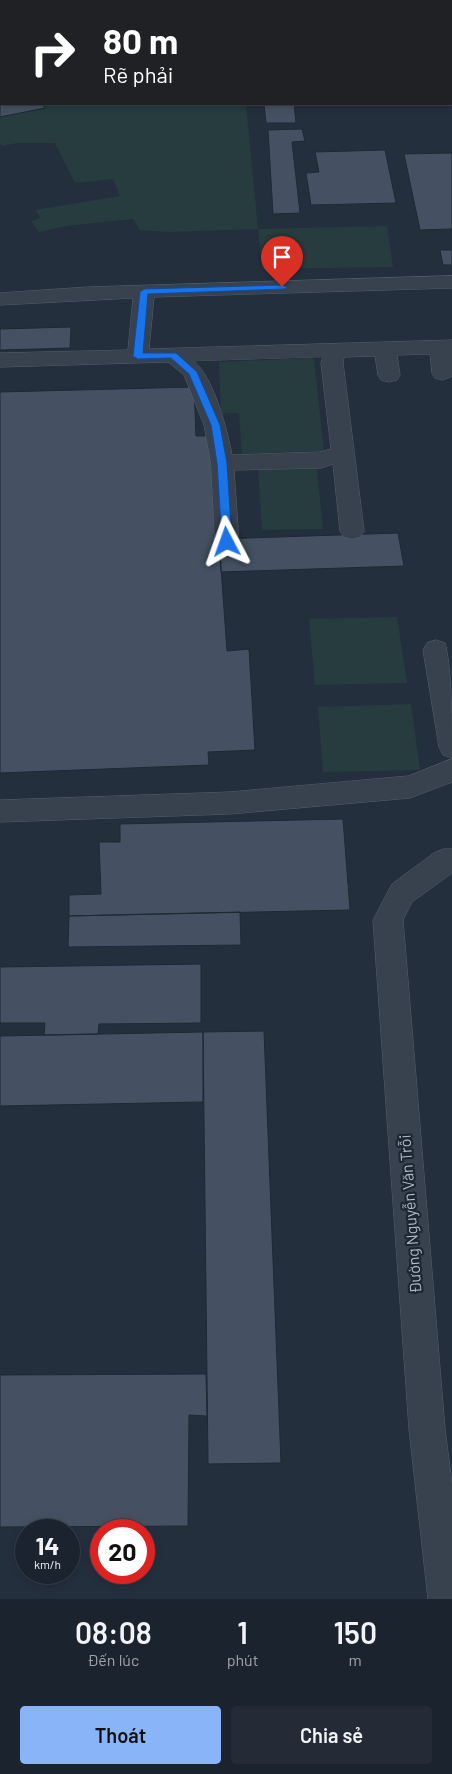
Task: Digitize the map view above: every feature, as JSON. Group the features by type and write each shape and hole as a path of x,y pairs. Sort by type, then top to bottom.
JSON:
{"street":[{"path":"0,299 88,293 452,282"},
{"path":"138,356 144,292"},
{"path":"0,360 446,347 443,374"},
{"path":"385,349 389,375"},
{"path":"335,350 332,364 352,531"},
{"path":"173,355 193,372 215,425 222,463 227,542"},
{"path":"222,463 321,460 344,453"},
{"path":"436,650 452,747"},
{"path":"0,811 230,803 410,788 452,770"},
{"name":"Đường Nguyễn Văn Trỗi","path":"447,1599 427,1429 388,920 402,893 444,861 452,860"}],"green space":[{"path":"0,105 246,105 258,229 168,232 140,230 133,219 66,226 39,232 31,221 41,218 35,210 120,196 113,179 75,183 55,143 17,143 2,146 0,143"},
{"path":"387,226 393,267 262,269 258,229"},
{"path":"314,359 324,451 242,454 239,413 221,414 219,362"},
{"path":"317,469 323,529 262,530 258,470"},
{"path":"397,617 407,683 315,685 309,619"},
{"path":"411,704 420,770 323,772 318,707"}],"building":[{"path":"0,105 43,105 45,108 0,117"},
{"path":"264,105 294,105 296,123 266,123"},
{"path":"302,129 305,141 292,142 300,213 273,214 268,130"},
{"path":"385,150 396,203 311,205 306,173 319,172 315,152"},
{"path":"452,153 452,229 420,230 404,154"},
{"path":"440,250 452,250 452,265 443,265"},
{"path":"71,327 70,348 0,350 0,329"},
{"path":"194,387 196,436 217,436 219,539 227,651 249,649 255,750 208,752 209,765 0,773 0,392"},
{"path":"398,533 404,566 221,572 219,539"},
{"path":"343,819 350,910 69,916 69,895 101,894 99,842 120,842 120,824"},
{"path":"240,912 241,945 68,947 69,916"},
{"path":"201,964 201,1023 99,1024 98,1034 44,1035 45,1023 0,1023 0,967"},
{"path":"264,1031 281,1463 208,1464 203,1032"},
{"path":"203,1032 203,1102 0,1106 0,1036"},
{"path":"206,1374 207,1416 189,1415 188,1526 155,1526 155,1519 90,1519 90,1527 80,1527 80,1519 15,1519 15,1527 0,1527 0,1375"}],"route":[{"path":"227,542 222,463 215,425 193,372 173,355 138,356 144,292 282,287"}]}
